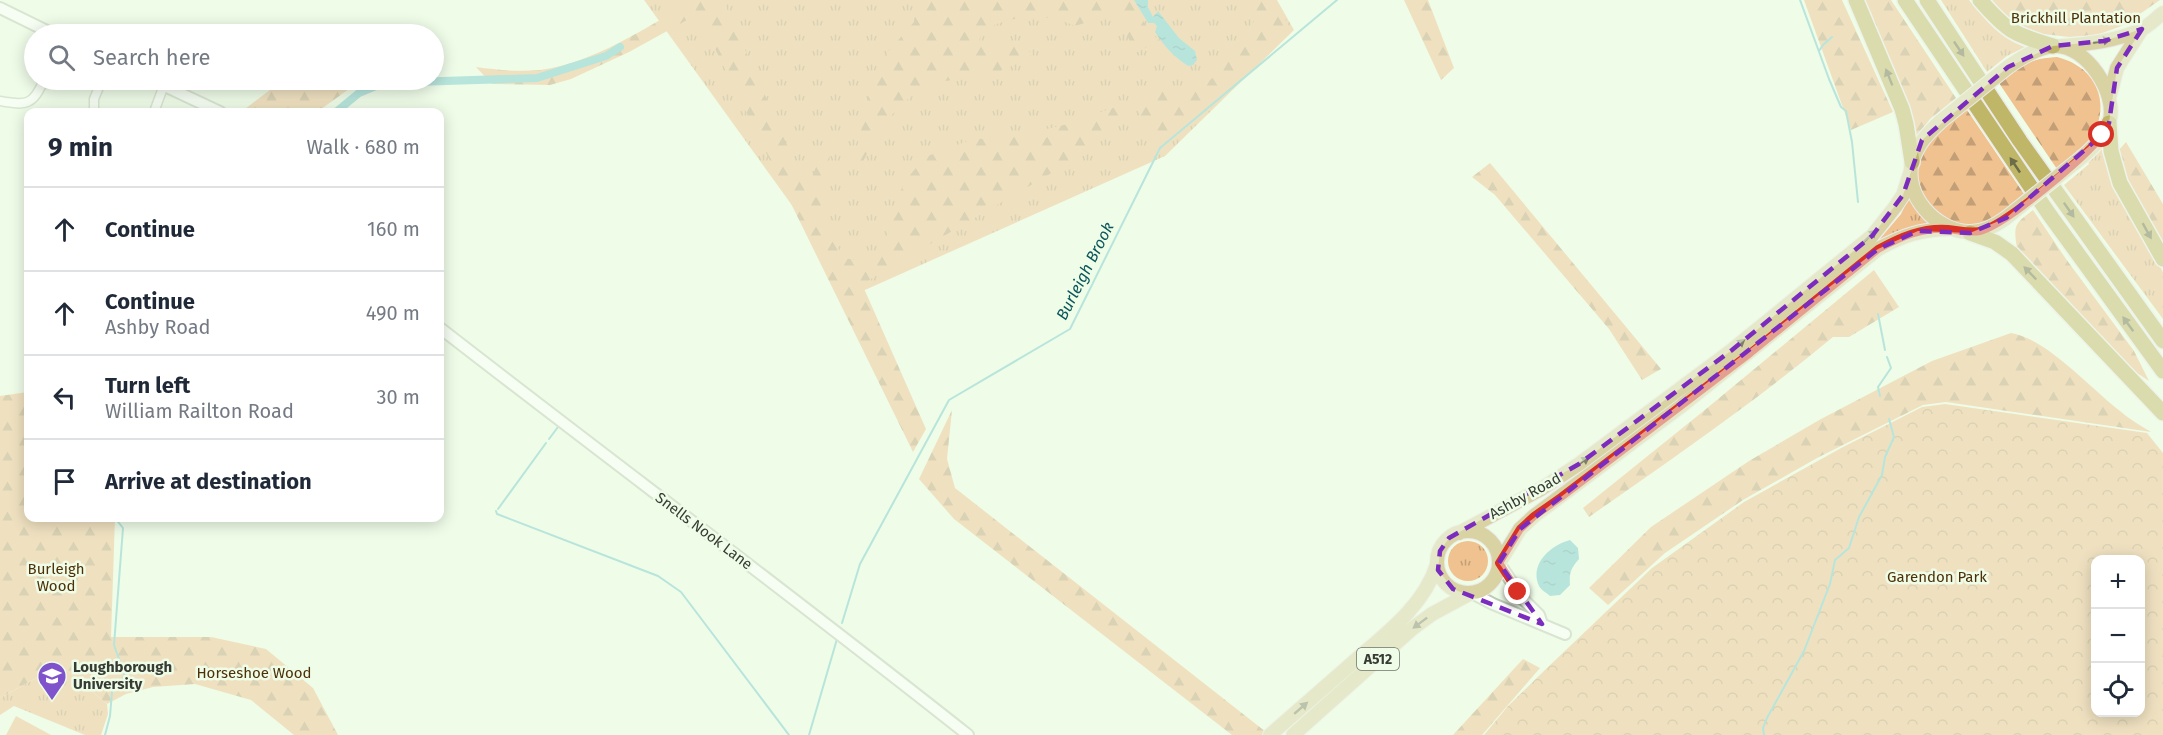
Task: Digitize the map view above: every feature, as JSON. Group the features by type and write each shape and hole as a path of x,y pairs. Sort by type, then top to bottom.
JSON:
{"highway":[{"path":"1856,0 1902,109 1911,168"},
{"path":"1905,0 2049,214 2163,371"},
{"path":"1927,0 2027,151 2163,341"},
{"path":"1980,0 1998,22 2011,32 2057,46"},
{"path":"2109,123 2111,151 2120,183 2163,259"},
{"path":"1970,232 1995,242 2012,254 2163,413"}],"main road":[{"path":"1970,232 1995,225 2006,218 2096,144 2109,123 2109,100 2117,68 2142,29 2163,13"},
{"name":"Ashby Road","path":"1459,533 1541,489 1580,464 1732,350 1872,236 1903,195 1922,140 1941,121 2008,67 2026,55 2057,46 2104,41 2142,29"},
{"path":"2057,46 2076,53 2093,66 2109,100"},
{"path":"1911,168 1914,191 1923,206 1949,229"},
{"name":"Ashby Road","path":"1499,563 1520,529 1534,516 1715,380 1878,249 1901,236 1918,231 1949,229 1970,232"},
{"path":"1459,533 1483,535 1495,547 1499,563 1496,575 1489,585 1471,593 1458,591 1448,585 1440,576 1437,564 1444,544 1459,533"},
{"name":"A512","path":"1270,735 1400,620 1423,592 1437,564"},
{"name":"A512","path":"1293,735 1421,622 1471,593"}],"street":[{"path":"0,8 33,24"},
{"path":"0,101 17,104 32,101 40,90"},
{"path":"94,108 94,99 98,90"},
{"path":"155,108 162,90"},
{"path":"174,90 212,108"},
{"name":"Snells Nook Lane","path":"444,331 968,735"},
{"path":"1499,563 1523,599 1539,615 1542,624"},
{"path":"1471,593 1565,634"}],"highlighted area":[{"path":"2142,29 2117,68 2109,123 2102,135 2006,218 1970,233 1918,231 1878,249 1520,529 1499,563 1542,624 1453,589 1438,570 1440,551 1449,538 1579,464 1732,350 1872,236 1903,195 1922,140 2008,67 2053,46 2104,41"}],"green space":[{"path":"644,0 1277,0 1294,30 1165,156 856,294"},
{"path":"694,0 723,0 807,190 821,154 830,155 822,215 843,258 864,261 888,240 890,215 905,181 925,157 973,139 1010,138 1068,124 1124,104 1129,111 1105,126 1089,151 862,284 926,429 913,452 698,14 629,52 571,79 550,85 492,84 476,67 500,70 540,70 580,60 639,32"},
{"path":"916,0 1130,0 1149,30 1159,41 1135,53 1115,8 1097,19 1075,26 1052,19 1028,17 992,26 981,31 979,43 1023,47 1033,54 992,74 973,79 945,81 917,93 894,112 876,137 862,164 854,160 870,83 879,62 914,22"},
{"path":"1246,0 1274,0 1289,26 1161,142 1149,137 1133,94 1172,86 1185,97 1214,77 1222,58 1256,19"},
{"path":"1404,0 1428,0 1454,68 1441,80"},
{"path":"1804,0 1842,0 1893,112 1851,130"},
{"path":"1861,0 1891,0 1956,98 1930,119 1915,139"},
{"path":"1941,0 1969,0 2000,33 2025,47 2007,56 1987,72"},
{"name":"Brickhill Plantation","path":"1992,0 2160,0 2124,25 2097,35 2069,37 2043,34 2017,24 2004,15"},
{"path":"2057,57 2083,69 2091,79 2100,102 2100,115 2089,141 2057,169 1999,83 2025,64 2039,59"},
{"path":"270,90 348,90 323,108 246,108"},
{"path":"1967,110 2024,194 1997,216 1979,224 1963,224 1937,213 1927,202 1918,175 1919,160 1933,135"},
{"path":"2106,137 2113,181 2163,272 2163,319 2064,185 2089,164 2087,159"},
{"path":"2126,142 2163,204 2163,245 2121,166 2117,152"},
{"path":"1490,163 1661,369 1642,380 1609,329 1495,195 1472,177"},
{"path":"1910,195 1932,224 1896,232 1880,241 1901,214"},
{"path":"2033,210 2134,351 2149,381 2119,361 2017,248 2015,234 2017,225"},
{"path":"1874,270 1899,307 1849,337 1833,337 1682,452 1589,517 1583,508"},
{"path":"2011,333 2039,344 2123,414 2151,432 1946,402 1923,405 1817,458 1743,500 1665,553 1608,605 1589,588 1651,527 1749,461 1821,419 1932,361"},
{"name":"Burleigh Wood","path":"24,393 24,522 115,522 111,637 211,637 266,649 313,688 338,735 294,735 251,700 195,684 153,687 126,694 107,704 60,665 0,698 0,396"},
{"name":"Garendon Park","path":"1945,404 2147,433 2163,453 2163,735 1484,735 1508,706 1652,568 1744,502 1843,447 1922,407"},
{"path":"952,410 947,459 955,488 1266,732 1263,735 1232,735 954,519 919,479"},
{"path":"1468,541 1476,542 1482,547 1487,553 1487,569 1482,575 1476,580 1468,581 1460,580 1454,575 1449,569 1448,561 1449,553 1454,547 1460,542"},
{"path":"1523,659 1540,668 1482,735 1453,735"},
{"name":"Loughborough University","path":"60,665 107,704 108,714 101,735 85,735 14,706 0,715 0,698"},
{"path":"16,716 51,735 6,735"}],"water":[{"path":"1134,0 1148,0 1148,7 1153,17 1158,11 1179,38 1195,51 1197,60 1193,65 1188,66 1170,51 1155,32 1157,26 1154,23 1148,23"},
{"path":"1570,540 1578,548 1579,559 1571,571 1570,585 1560,595 1550,596 1539,586 1537,570 1539,563 1549,551"}],"waterway":[{"name":"Burleigh Brook","path":"842,623 860,564 949,400 1070,329 1160,148 1337,0"},
{"path":"1800,0 1829,79 1841,107 1846,111 1852,142 1858,202"},
{"path":"1819,51 1832,37"},
{"path":"444,81 537,78 606,56 620,47"},
{"path":"341,108 366,90"},
{"path":"1878,314 1885,350"},
{"path":"1880,396 1878,387 1891,368 1887,357"},
{"path":"1764,735 1763,728 1767,718 1804,651 1830,584 1835,560 1849,548 1859,517 1882,475 1885,457 1894,437 1889,419"},
{"path":"549,439 558,427"},
{"path":"498,509 546,443"},
{"path":"496,511 497,514 658,576 681,592 789,735"},
{"path":"105,735 110,716 112,692 125,676 114,645 123,528 118,522"},
{"name":"Burleigh Brook","path":"809,735 837,639"}],"place":[{"name":"Loughborough University","path":"52,702"}],"route":[{"path":"1518,592 1499,563 1520,529 1534,516 1750,353 1878,249 1901,236 1918,231 1949,229 1970,232 1995,225 2087,153 2102,135"}],"park label":[{"name":"Horseshoe Wood","path":"254,673"}]}
